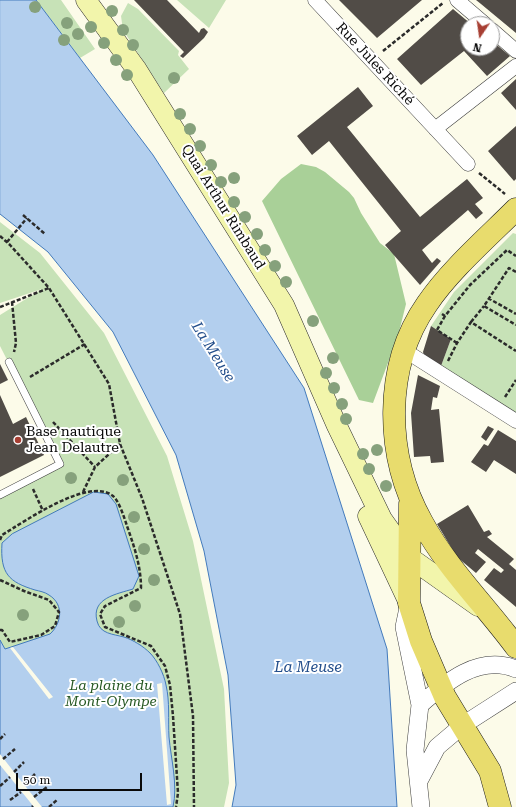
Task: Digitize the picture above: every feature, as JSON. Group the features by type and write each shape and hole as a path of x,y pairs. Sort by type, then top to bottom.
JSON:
{"main road":[{"name":"Quai Arthur Rimbaud","path":"86,0 137,70 284,305 337,426 382,519 409,557 496,619"},
{"path":"516,209 472,252 427,303 414,324 404,350 396,382 393,415 398,458 410,499 422,523 455,572 496,619 516,647"},
{"name":"Quai Arthur Rimbaud","path":"337,426 358,496 409,603"},
{"path":"410,499 409,603 421,641 445,697 490,771 500,807"}],"street":[{"name":"Rue Jules Riché","path":"315,0 468,164"},
{"path":"457,0 476,16"},
{"path":"500,37 516,51"},
{"path":"435,129 516,66"},
{"path":"404,350 516,421"},
{"path":"409,603 404,627 420,705 415,750 420,782 421,807"},
{"path":"420,705 454,678 485,665 507,665 516,669"},
{"path":"420,782 437,747 463,725 516,691"}],"lane":[{"path":"0,495 60,464 9,362"}],"path":[{"path":"371,60 438,6"},
{"path":"468,164 502,192"},
{"path":"22,214 45,234"},
{"path":"7,242 27,218"},
{"path":"0,236 49,288 109,384 120,444 142,498 180,614 193,716 194,807"},
{"path":"516,256 507,250 470,285 445,316 437,330 457,343 509,268 516,272"},
{"path":"0,307 49,288"},
{"path":"488,298 516,314"},
{"path":"9,362 16,343 12,302"},
{"path":"427,303 445,316"},
{"path":"484,306 516,325"},
{"path":"471,322 516,351"},
{"path":"19,383 85,344"},
{"path":"504,399 516,380"},
{"path":"31,408 48,417 95,466"},
{"path":"83,493 95,466 120,444"},
{"path":"0,540 2,535 42,511 83,493 101,490 113,496 124,516 134,547 141,576 141,588 105,606 100,614 105,628 151,646 165,666 170,685 173,716 178,793 176,807"},
{"path":"34,491 42,511"},
{"path":"0,580 49,600 58,612 55,626 41,635 10,642 2,630 0,630"},
{"path":"0,739 5,734"},
{"path":"3,759 16,749"},
{"path":"14,772 24,762"},
{"path":"24,785 36,774"},
{"path":"0,786 10,776"},
{"path":"34,797 47,787"},
{"path":"10,800 22,792"},
{"path":"49,807 57,800"}],"green space":[{"path":"36,0 61,0 95,49 80,58"},
{"path":"177,0 226,0 209,28"},
{"path":"128,3 138,9 179,51 178,55 189,69 164,93 123,30 121,16"},
{"path":"301,164 316,167 325,172 349,192 380,243 394,254 406,304 398,336 373,403 359,400 262,201 281,179"},
{"name":"La plaine du Mont-Olympe","path":"0,222 40,253 104,333 167,456 193,541 224,689 229,783 224,807 0,807 0,495 60,464 0,346 0,315 42,289 0,303"},
{"path":"513,233 516,234 516,415 441,366 451,339 431,326 454,292"}],"water":[{"name":"La Meuse","path":"0,0 36,0 153,155 304,388 387,649 397,807 232,807 236,785 228,675 204,551 176,455 113,332 48,252 0,214"},
{"path":"94,492 108,494 116,504 139,576 133,589 113,595 102,602 96,613 97,621 101,629 104,631 127,638 144,648 153,656 162,672 168,698 169,737 175,790 173,807 0,807 0,640 5,649 50,634 57,625 60,614 57,604 49,595 19,584 8,575 3,562 2,543 12,534"}],"pier":[{"path":"13,647 53,697 49,699 10,648"},
{"path":"162,683 171,804 167,805 157,684"},
{"path":"0,754 42,807 34,807 0,765"}],"building":[{"path":"134,0 167,0 199,33 201,29 204,28 208,32 204,38 183,58 180,56 184,52"},
{"path":"339,0 422,0 377,38"},
{"path":"476,0 516,0 516,33 500,20 500,16 495,16"},
{"path":"453,9 461,16 460,16 460,54 421,85 397,59"},
{"path":"500,48 510,56 487,76 469,56 500,56"},
{"path":"516,79 516,110 501,93"},
{"path":"358,87 373,106 347,127 420,217 467,179 483,198 475,204 483,213 476,219 468,210 422,250 432,263 437,258 441,261 420,285 385,245 401,231 329,141 312,155 297,136"},
{"path":"516,126 516,179 514,181 488,151"},
{"path":"431,326 451,339 441,366 424,355 423,352"},
{"path":"0,364 8,380 0,384"},
{"path":"418,375 440,386 437,398 433,397 431,410 439,409 444,462 431,463 430,456 414,457 411,413"},
{"name":"Base nautique Jean Delautre","path":"0,395 13,424 26,417 44,455 0,477"},
{"path":"488,426 494,429 486,441 481,437"},
{"path":"498,430 516,441 516,474 494,460 486,472 471,462 484,444 488,446"},
{"path":"468,505 484,532 489,530 492,534 487,537 514,559 509,564 516,570 516,607 484,580 494,568 501,573 504,570 478,549 475,553 486,562 476,573 457,557 437,524"}],"place":[{"name":"Base nautique Jean Delautre","path":"18,440"}]}
